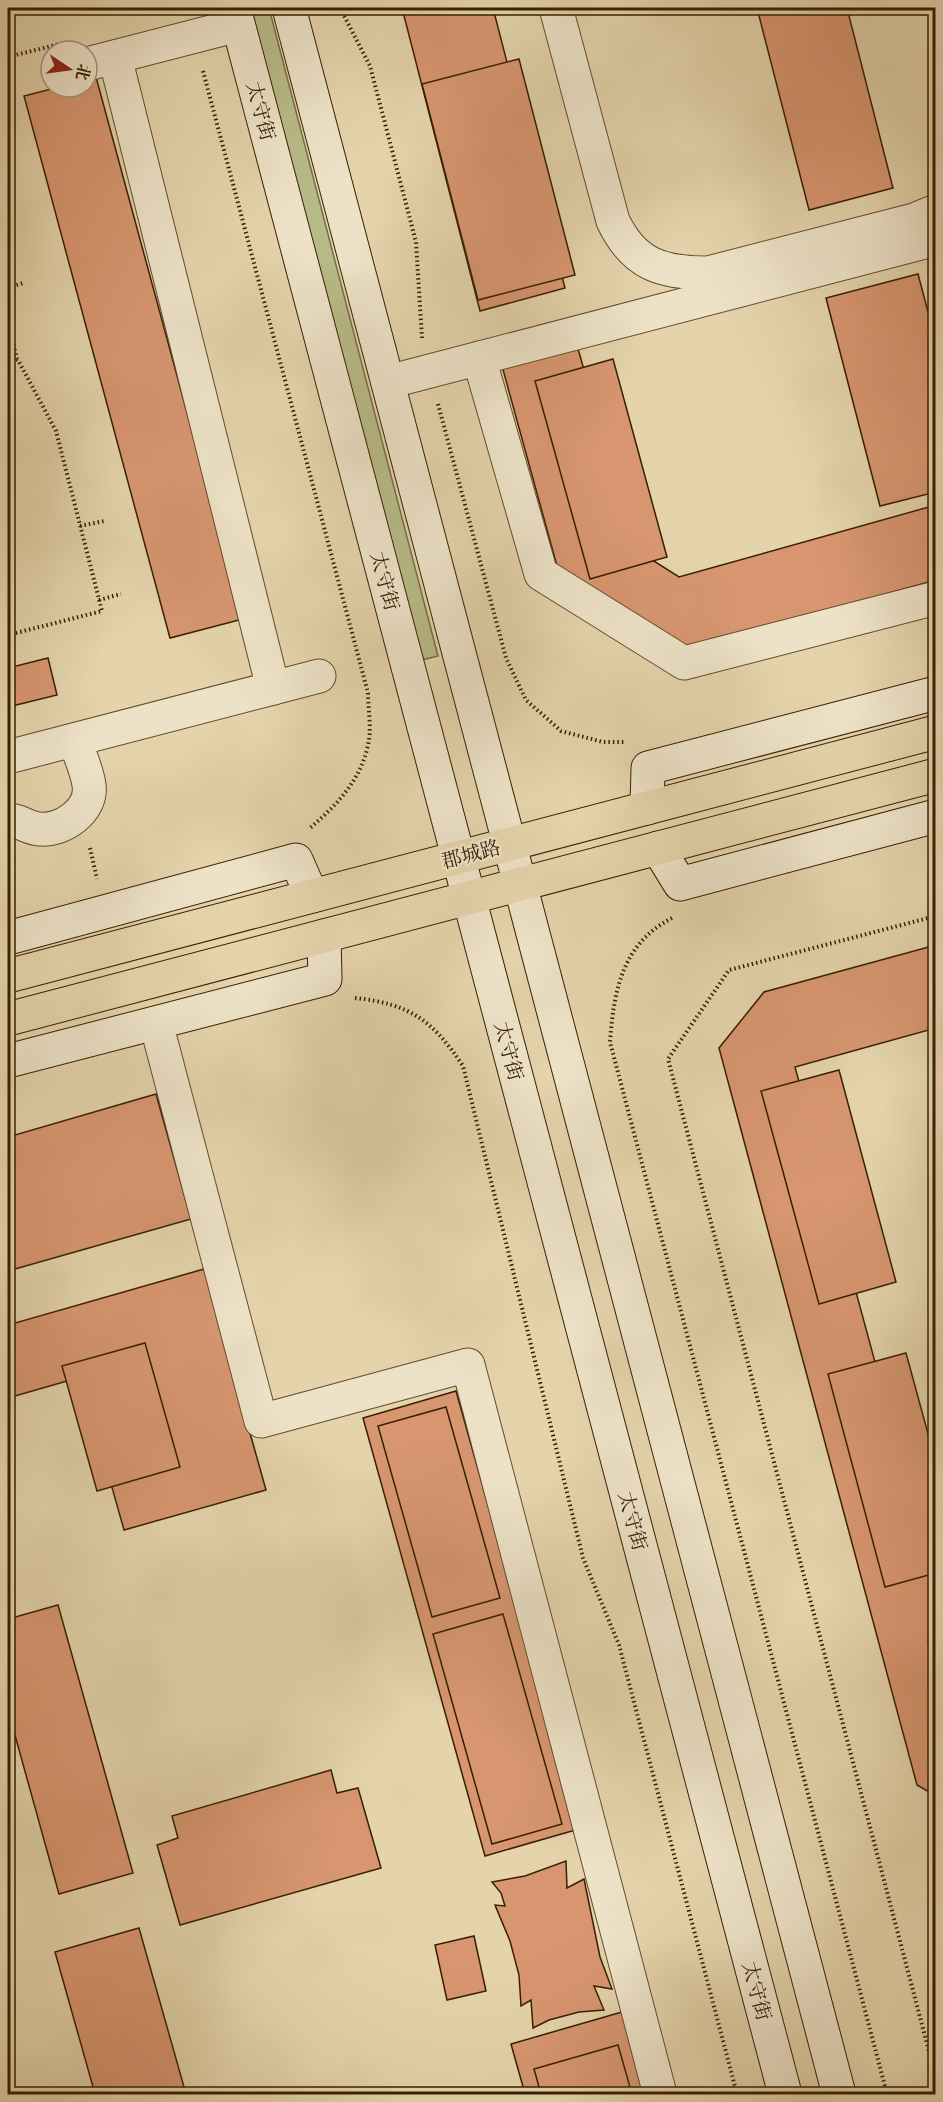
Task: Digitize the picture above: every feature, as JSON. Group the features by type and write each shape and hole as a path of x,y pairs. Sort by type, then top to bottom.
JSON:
{"main road":[{"name":"郡城路","path":"8,975 936,732"},
{"path":"8,1019 936,775"}],"street":[{"path":"289,8 839,2094"},
{"path":"556,8 613,221 622,242 646,263 676,273 708,273 914,220 936,211"},
{"path":"236,16 101,60 273,688"},
{"name":"太守街","path":"236,16 785,2094"},
{"path":"388,382 936,239"},
{"path":"479,358 541,574 684,663 936,598"},
{"path":"8,757 319,675"},
{"path":"647,807 648,768 936,693"},
{"path":"8,820 17,820 38,829 61,827 81,813 90,788 75,740"},
{"path":"658,848 680,884 936,816"},
{"path":"8,938 296,860 312,896"},
{"path":"8,1061 326,979 324,936"},
{"path":"156,1023 261,1420 468,1365 660,2094"}],"path":[{"path":"8,288 23,283"},
{"path":"8,323 18,360 56,431 102,611 8,635"},
{"path":"8,356 18,360"},
{"path":"80,526 104,521"},
{"path":"99,600 122,594"},
{"path":"682,913 651,929 629,959 613,1000 610,1042 887,2094"},
{"path":"936,916 729,970 668,1059 936,2078"}],"green space":[{"path":"251,8 269,8 438,656 422,660"}],"building":[{"path":"402,8 493,8 565,288 480,311"},
{"path":"757,8 847,8 893,188 809,210"},
{"path":"519,59 575,275 478,300 422,84"},
{"path":"99,88 243,619 170,638 24,96 39,92 39,99 99,99"},
{"path":"918,274 936,342 936,492 880,506 826,298"},
{"path":"577,345 633,545 630,546 679,577 936,505 936,580 689,649 557,566 502,366"},
{"path":"613,359 667,557 590,579 535,381"},
{"path":"48,658 57,695 8,707 8,668"},
{"path":"936,945 936,1028 795,1067 936,1587 936,1796 917,1785 719,1048 764,992"},
{"path":"839,1070 896,1282 819,1304 761,1091"},
{"path":"156,1094 191,1219 8,1271 8,1137"},
{"path":"204,1269 266,1490 124,1530 81,1377 8,1398 8,1325"},
{"path":"145,1343 180,1467 97,1491 62,1366"},
{"path":"906,1353 936,1463 936,1573 885,1587 828,1374"},
{"path":"456,1391 579,1829 485,1856 363,1418"},
{"path":"446,1407 500,1598 432,1617 378,1426"},
{"path":"58,1605 133,1873 59,1894 8,1710 8,1619"},
{"path":"503,1614 562,1824 492,1844 433,1634"},
{"path":"936,1638 936,1669 928,1640"},
{"path":"331,1770 337,1793 358,1788 381,1868 180,1925 157,1845 178,1838 172,1816"},
{"path":"566,1861 567,1888 584,1879 600,1957 612,1989 594,1986 604,2010 579,2012 549,2020 533,2028 531,2000 521,2006 519,1975 510,1941 495,1905 505,1906 501,1893 492,1882 525,1876"},
{"path":"139,1928 186,2094 95,2094 55,1952"},
{"path":"474,1936 486,1991 447,2000 435,1945"},
{"path":"622,2012 645,2094 525,2094 511,2044"},
{"path":"618,2045 632,2094 541,2094 534,2069"}]}
